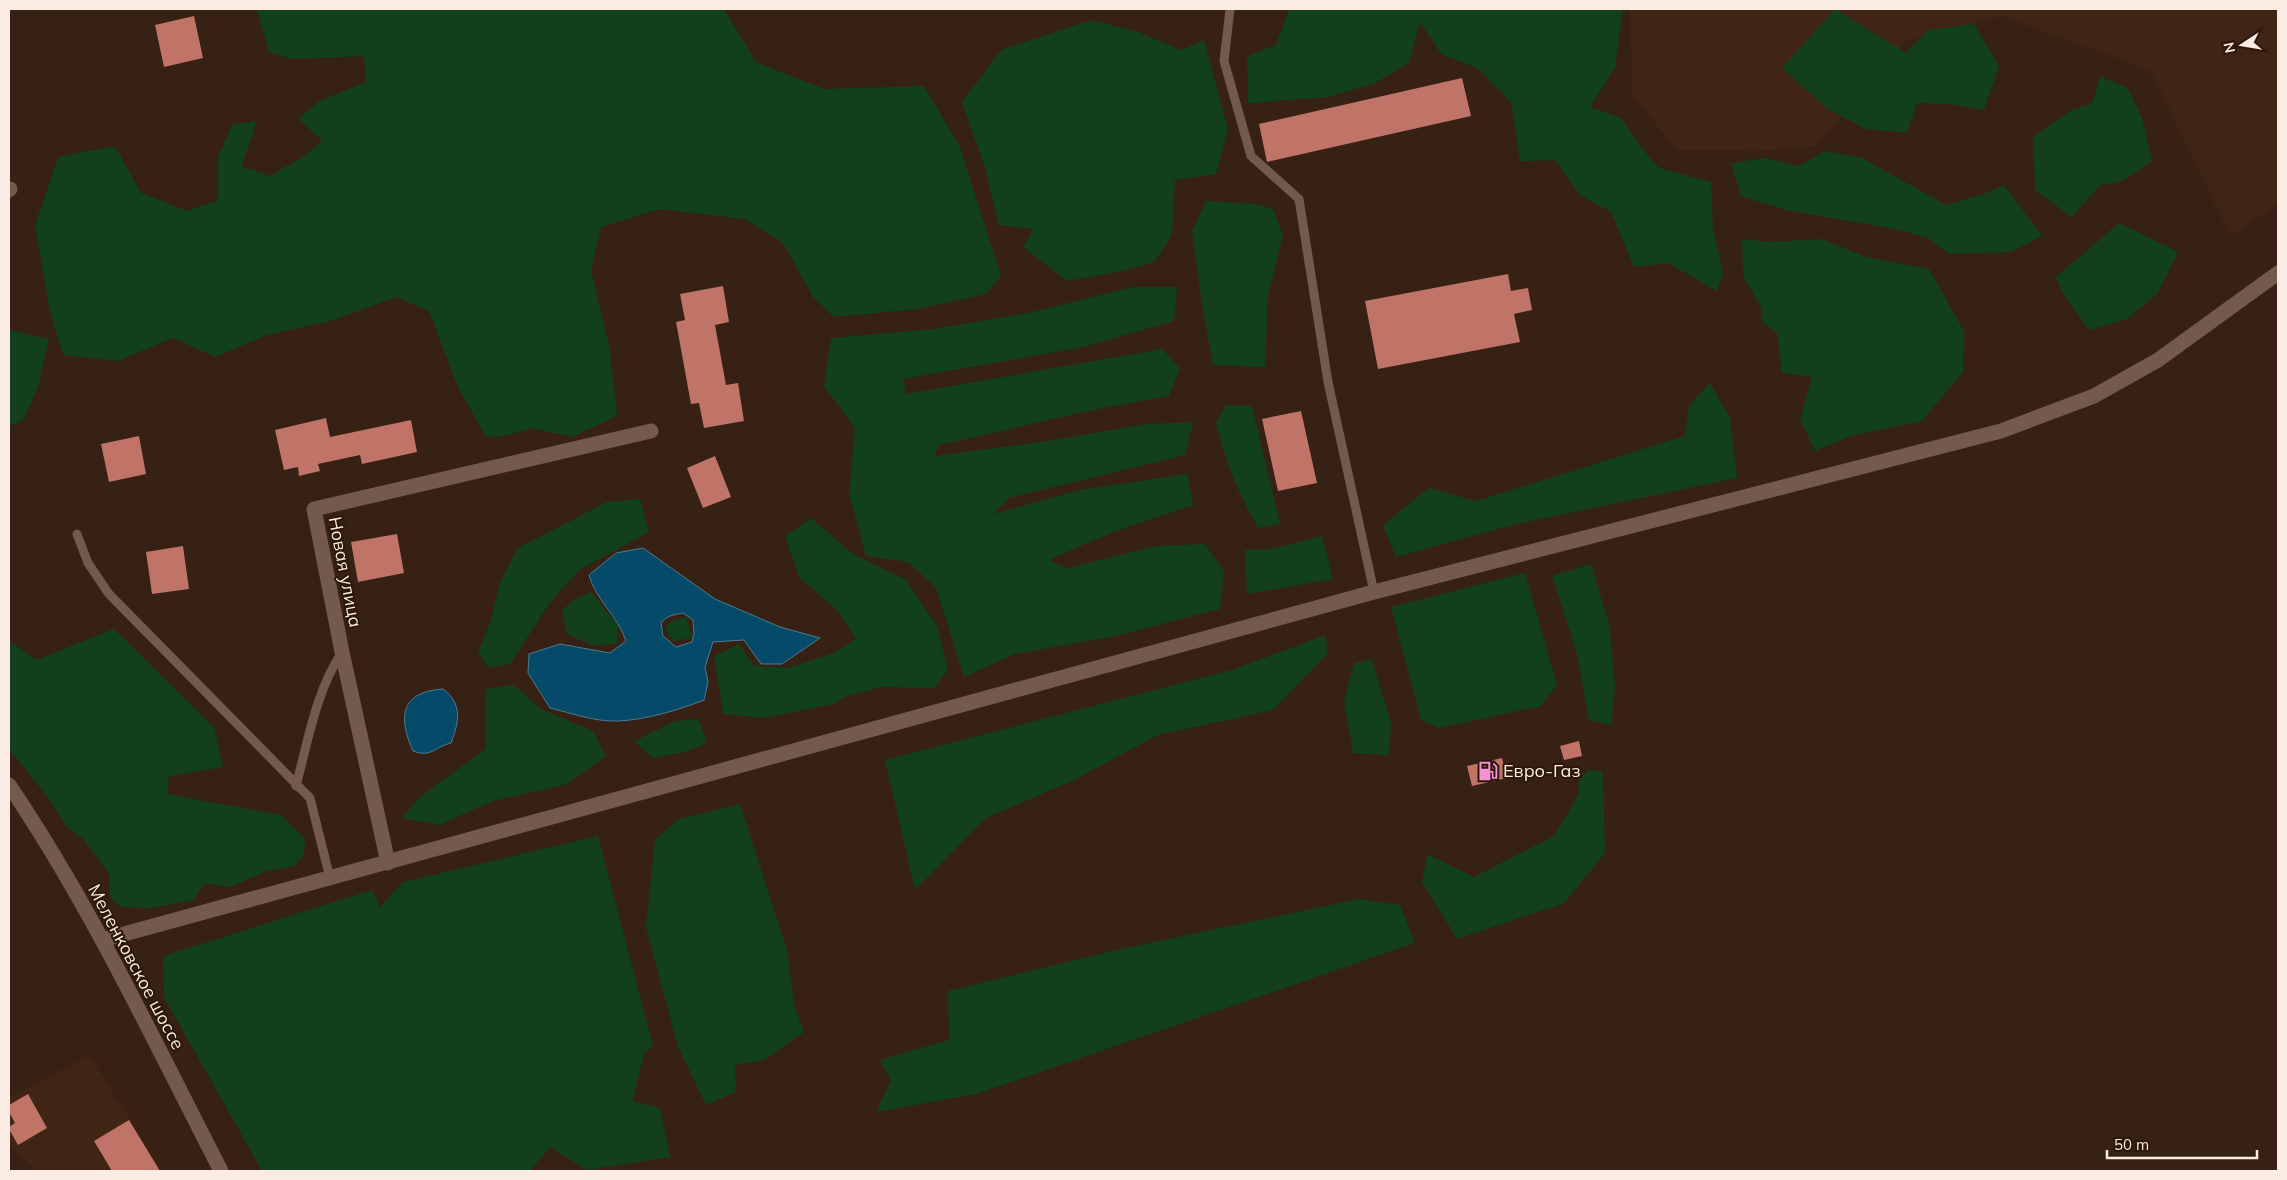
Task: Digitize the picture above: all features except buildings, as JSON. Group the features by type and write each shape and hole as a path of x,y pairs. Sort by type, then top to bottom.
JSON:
{"street":[{"path":"102,940 1374,592 2001,431 2094,396 2158,360 2278,273"},
{"name":"Новая улица","path":"388,863 342,652 314,509 650,431"},
{"name":"Меленковское шоссе","path":"9,785 43,835 102,940 221,1171"}],"lane":[{"path":"1230,9 1224,62 1251,156 1299,199 1328,382 1374,592"},
{"path":"77,534 88,563 109,594 296,786 310,798 330,878"},
{"path":"296,786 314,718 331,669 342,652"}],"shaded area":[{"path":"1630,9 2278,9 2278,204 2230,236 2151,71 2002,16 1906,41 1816,146 1759,151 1676,150 1632,93"},
{"path":"90,1055 160,1171 37,1171 9,1144 9,1097"}],"green space":[{"path":"257,9 724,9 756,62 824,89 924,86 960,147 1001,276 986,294 918,309 834,317 813,297 783,243 745,219 659,209 601,227 591,271 610,350 617,416 572,437 531,428 505,436 486,437 458,387 429,311 396,297 334,320 267,335 215,357 173,338 117,361 63,355 49,308 35,225 58,157 115,146 141,193 187,211 218,200 218,157 232,125 256,121 253,135 241,166 270,176 307,154 322,141 298,118 321,100 366,82 364,56 292,59 269,52"},
{"path":"1289,9 1623,9 1615,68 1590,107 1621,118 1659,168 1711,182 1713,228 1723,273 1717,291 1668,263 1634,267 1611,212 1580,195 1555,160 1520,161 1511,102 1477,68 1441,54 1420,22 1409,63 1375,83 1329,97 1248,103 1247,56 1276,45"},
{"path":"1835,9 1906,53 1928,30 1974,24 1999,66 1984,110 1950,104 1917,103 1907,133 1866,129 1829,110 1782,68"},
{"path":"1091,20 1138,32 1181,50 1204,40 1228,129 1216,174 1175,180 1172,235 1154,262 1123,271 1067,281 1023,247 1033,229 999,225 985,168 962,102 1001,50"},
{"path":"2100,77 2127,87 2142,118 2152,161 2122,181 2100,185 2072,217 2035,190 2033,137 2072,110 2092,103"},
{"path":"1826,151 1862,158 1946,205 1984,194 2004,185 2042,236 2011,252 1949,254 1928,238 1900,230 1786,210 1741,196 1731,163 1766,158 1798,166"},
{"path":"1206,201 1256,204 1273,209 1283,235 1268,295 1265,367 1213,365 1192,231"},
{"path":"2119,223 2178,252 2157,294 2127,319 2089,330 2063,293 2056,277"},
{"path":"1742,239 1769,242 1822,239 1866,257 1929,269 1964,331 1963,372 1922,421 1851,436 1815,451 1800,419 1812,377 1782,373 1777,333 1762,322 1761,307 1743,276"},
{"path":"1133,287 1177,287 1174,321 1079,348 903,379 906,394 1162,349 1180,368 1169,396 1082,413 939,445 934,456 1055,440 1145,424 1193,422 1185,455 1009,498 993,514 1080,490 1187,474 1193,505 1111,533 1048,560 1068,568 1156,546 1205,544 1224,571 1220,609 1111,637 1014,654 964,677 936,588 908,562 866,556 849,494 855,428 824,386 831,338 935,329 1032,312"},
{"path":"9,330 49,339 38,387 23,420 9,426"},
{"path":"1710,383 1730,418 1737,478 1512,525 1396,557 1383,525 1429,488 1476,501 1685,436 1689,405"},
{"path":"1226,405 1252,406 1280,524 1258,528 1244,502 1228,464 1216,423"},
{"path":"640,499 649,532 579,570 549,604 510,664 489,668 478,653 491,619 500,582 518,548 607,502"},
{"path":"811,518 853,554 906,580 937,626 948,670 934,688 881,687 844,697 833,704 764,718 723,714 714,656 739,644 754,666 788,668 831,654 856,639 838,611 799,577 785,536"},
{"path":"1322,536 1333,579 1247,594 1245,550 1272,549"},
{"path":"1591,564 1609,624 1615,687 1611,725 1589,720 1576,650 1552,576"},
{"path":"1525,573 1557,685 1541,706 1439,728 1421,720 1391,607"},
{"path":"591,592 617,624 617,644 592,645 567,634 562,610 575,599"},
{"path":"686,617 693,638 673,641 665,629 670,622"},
{"path":"114,629 214,727 223,767 169,776 167,794 281,815 305,839 304,855 294,866 264,872 231,887 205,883 193,900 151,908 120,907 109,895 110,875 84,840 66,826 50,800 9,749 9,641 36,660"},
{"path":"1326,635 1327,654 1273,710 1158,735 1072,781 986,818 915,890 885,760 1232,670"},
{"path":"1372,659 1391,723 1389,755 1353,753 1344,701 1354,663"},
{"path":"514,685 541,709 593,731 606,756 567,784 493,801 439,825 402,818 421,796 486,749 486,689"},
{"path":"698,719 707,742 689,751 653,758 634,741 675,721"},
{"path":"1587,770 1603,771 1605,853 1564,903 1457,939 1422,882 1427,854 1474,877 1554,836 1579,794 1578,784"},
{"path":"740,804 787,950 794,1005 804,1032 764,1060 735,1065 736,1092 706,1105 678,1047 646,927 655,840 679,819"},
{"path":"598,836 653,1046 644,1053 633,1101 660,1108 670,1157 587,1170 550,1147 530,1171 262,1171 164,997 163,956 372,890 380,907 403,882"},
{"path":"1359,899 1400,905 1415,943 976,1094 876,1112 891,1081 880,1060 949,1040 948,991 1121,949"}],"water":[{"path":"643,548 715,599 780,627 820,638 782,664 761,664 744,640 713,642 705,667 708,682 704,700 662,714 639,719 609,721 592,719 550,708 528,673 529,654 560,644 610,653 626,641 618,624 596,592 589,575 616,553","holes":["683,613 693,620 694,634 692,642 676,647 663,636 661,623 668,617"]},
{"path":"443,689 454,701 458,714 451,743 429,753 413,751 405,727 406,708 418,695"}],"place":[{"name":"Евро-Газ","path":"1488,771"}]}
